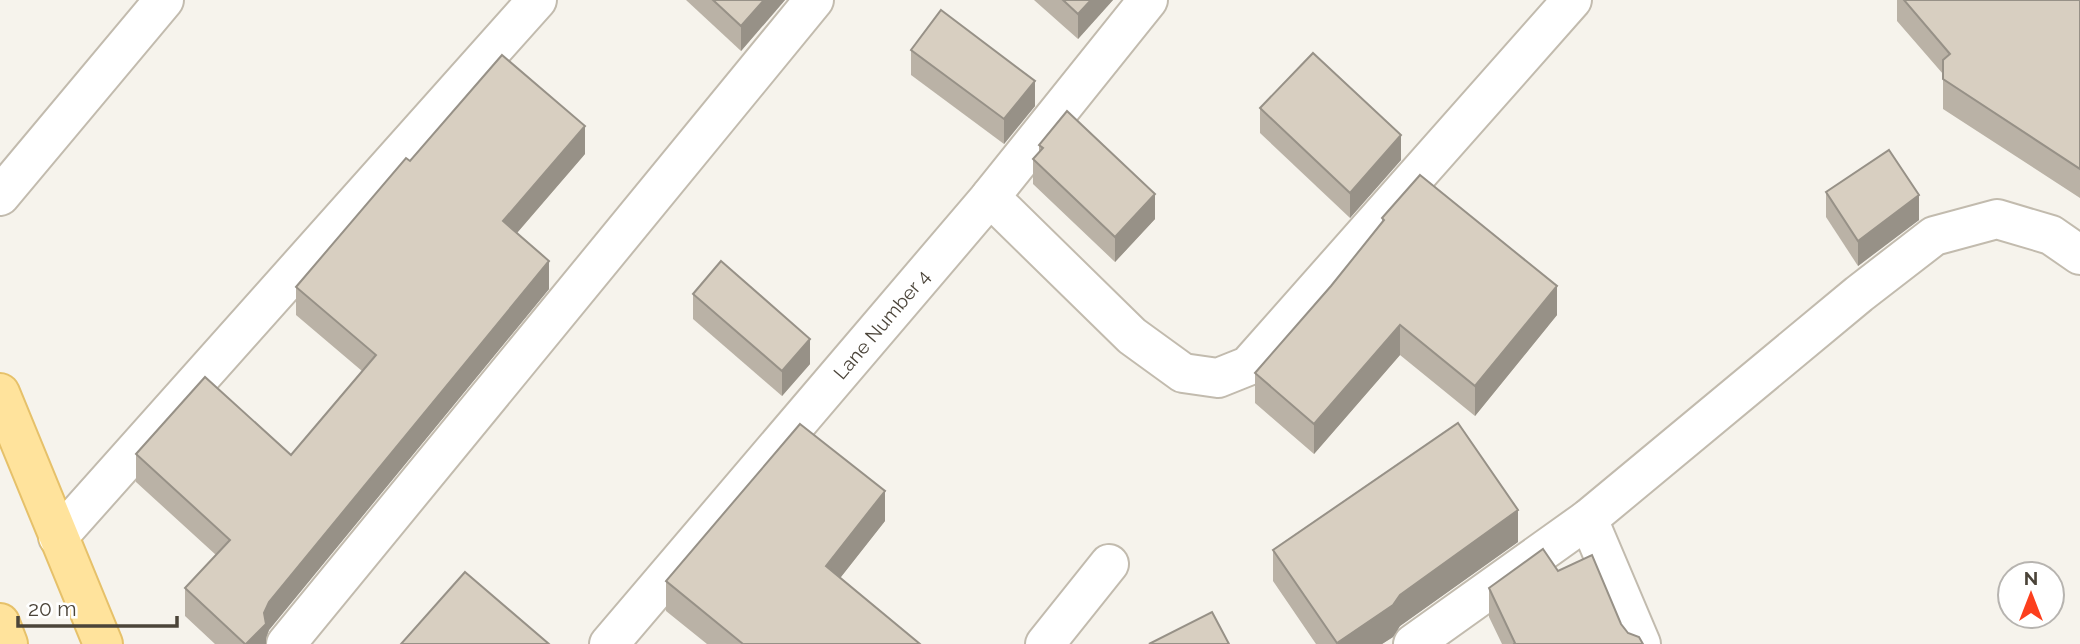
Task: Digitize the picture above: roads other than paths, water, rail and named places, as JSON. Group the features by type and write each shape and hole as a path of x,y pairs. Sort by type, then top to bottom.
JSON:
{"main road":[{"path":"0,393 103,644"},
{"path":"0,623 8,644"}],"street":[{"path":"0,196 164,0"},
{"path":"58,537 537,0"},
{"path":"286,644 814,0"},
{"name":"Lane Number 4","path":"609,644 990,198 1148,0"},
{"path":"990,198 1132,336 1183,373 1217,378 1248,366 1572,0"},
{"path":"1413,644 1588,519 1859,294 1934,236 1997,219 2051,235 2080,256"},
{"path":"1588,519 1641,644"},
{"path":"1045,644 1109,564"}]}
